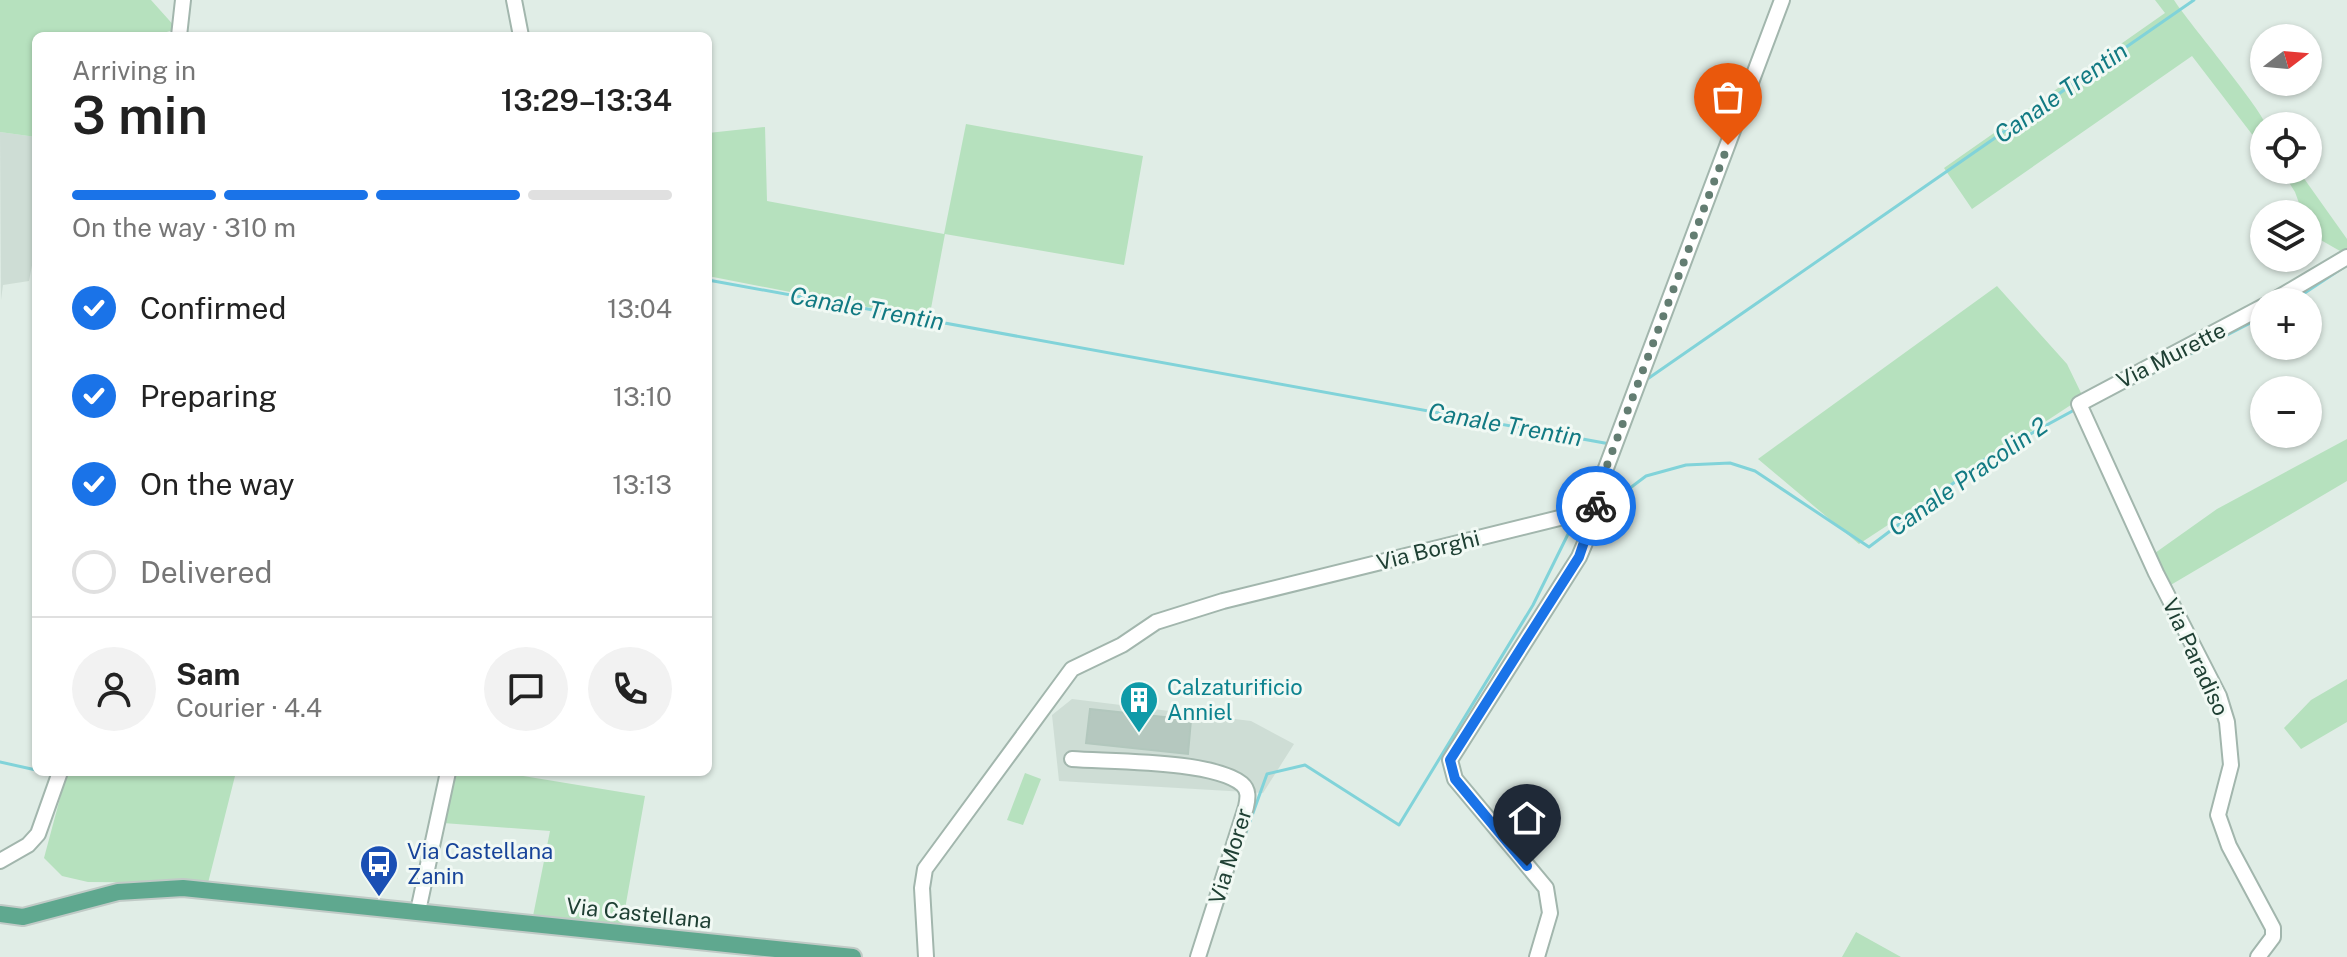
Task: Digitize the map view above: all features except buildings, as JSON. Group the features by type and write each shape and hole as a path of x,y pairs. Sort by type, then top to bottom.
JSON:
{"main road":[{"name":"Via Castellana","path":"0,914 26,917 128,891 183,888 853,957"},
{"name":"Via Castellana","path":"0,928 28,925 88,899"}],"street":[{"path":"179,32 183,0"},
{"path":"514,0 520,32"},
{"path":"1537,957 1550,913 1546,888 1455,779 1450,760 1579,557 1596,509 1600,484 1782,0"},
{"path":"2295,288 2347,257"},
{"name":"Via Murette","path":"2079,404 2250,313"},
{"name":"Via Paradiso","path":"2079,404 2223,709 2231,765 2218,815 2229,846 2273,928 2273,937 2258,957"},
{"name":"Via Borghi","path":"926,957 922,888 925,869 1072,669 1177,613 1596,509"},
{"name":"Via Morer","path":"1072,759 1212,769 1243,785 1248,796 1246,807 1198,957"},
{"path":"4,857 28,845 38,834 59,776"},
{"path":"418,911 447,776"}],"shaded area":[{"path":"0,132 32,136 32,265 29,281 3,285 1,300"},
{"path":"1072,699 1251,721 1294,744 1263,793 1059,781 1052,715"}],"green space":[{"path":"0,0 151,0 177,29 167,32 32,32 32,136 0,132"},
{"path":"2155,0 2174,0 2253,104 2258,112 2250,112 2250,132 2192,56 1972,209 1944,168 2165,13"},
{"path":"966,124 1143,156 1124,265 945,234 929,319 712,277 712,133 765,127 767,201 944,234"},
{"path":"2290,184 2308,184 2319,200 2298,200"},
{"path":"2322,204 2347,239 2347,255 2322,241"},
{"path":"1997,286 2067,364 2083,397 1859,544 1758,459"},
{"path":"2347,439 2347,481 2169,586 2155,553 2217,509"},
{"path":"2347,679 2347,722 2301,749 2284,728 2311,700"},
{"path":"1025,773 1041,779 1023,825 1007,820"},
{"path":"66,776 235,776 208,883 88,882 62,876 44,858"},
{"path":"452,776 523,776 645,796 622,926 533,916 550,831 443,823"},
{"path":"1856,932 1901,957 1842,957"}],"waterway":[{"name":"Canale Trentin","path":"1646,380 2194,0"},
{"name":"Canale Pracolin 2","path":"2312,288 2344,267"},
{"name":"Canale Trentin","path":"712,281 1610,444"},
{"name":"Canale Pracolin 2","path":"2132,384 2250,323"},
{"name":"Canale Pracolin 2","path":"1601,510 1646,476 1686,465 1730,463 1755,471 1869,547 1988,457 2078,408"},
{"name":"Canale Pracolin 2","path":"1235,863 1267,774 1305,765 1399,825 1533,605 1576,518"},
{"name":"Canale Trentin","path":"0,762 32,769"}],"way so far":[{"path":"1596,506 1600,484 1728,145"}],"place":[{"name":"Calzaturificio Anniel","path":"1139,734"},
{"name":"Via Castellana Zanin","path":"379,898"}],"route":[{"path":"1527,866 1455,779 1450,760 1579,557 1596,506"}]}
